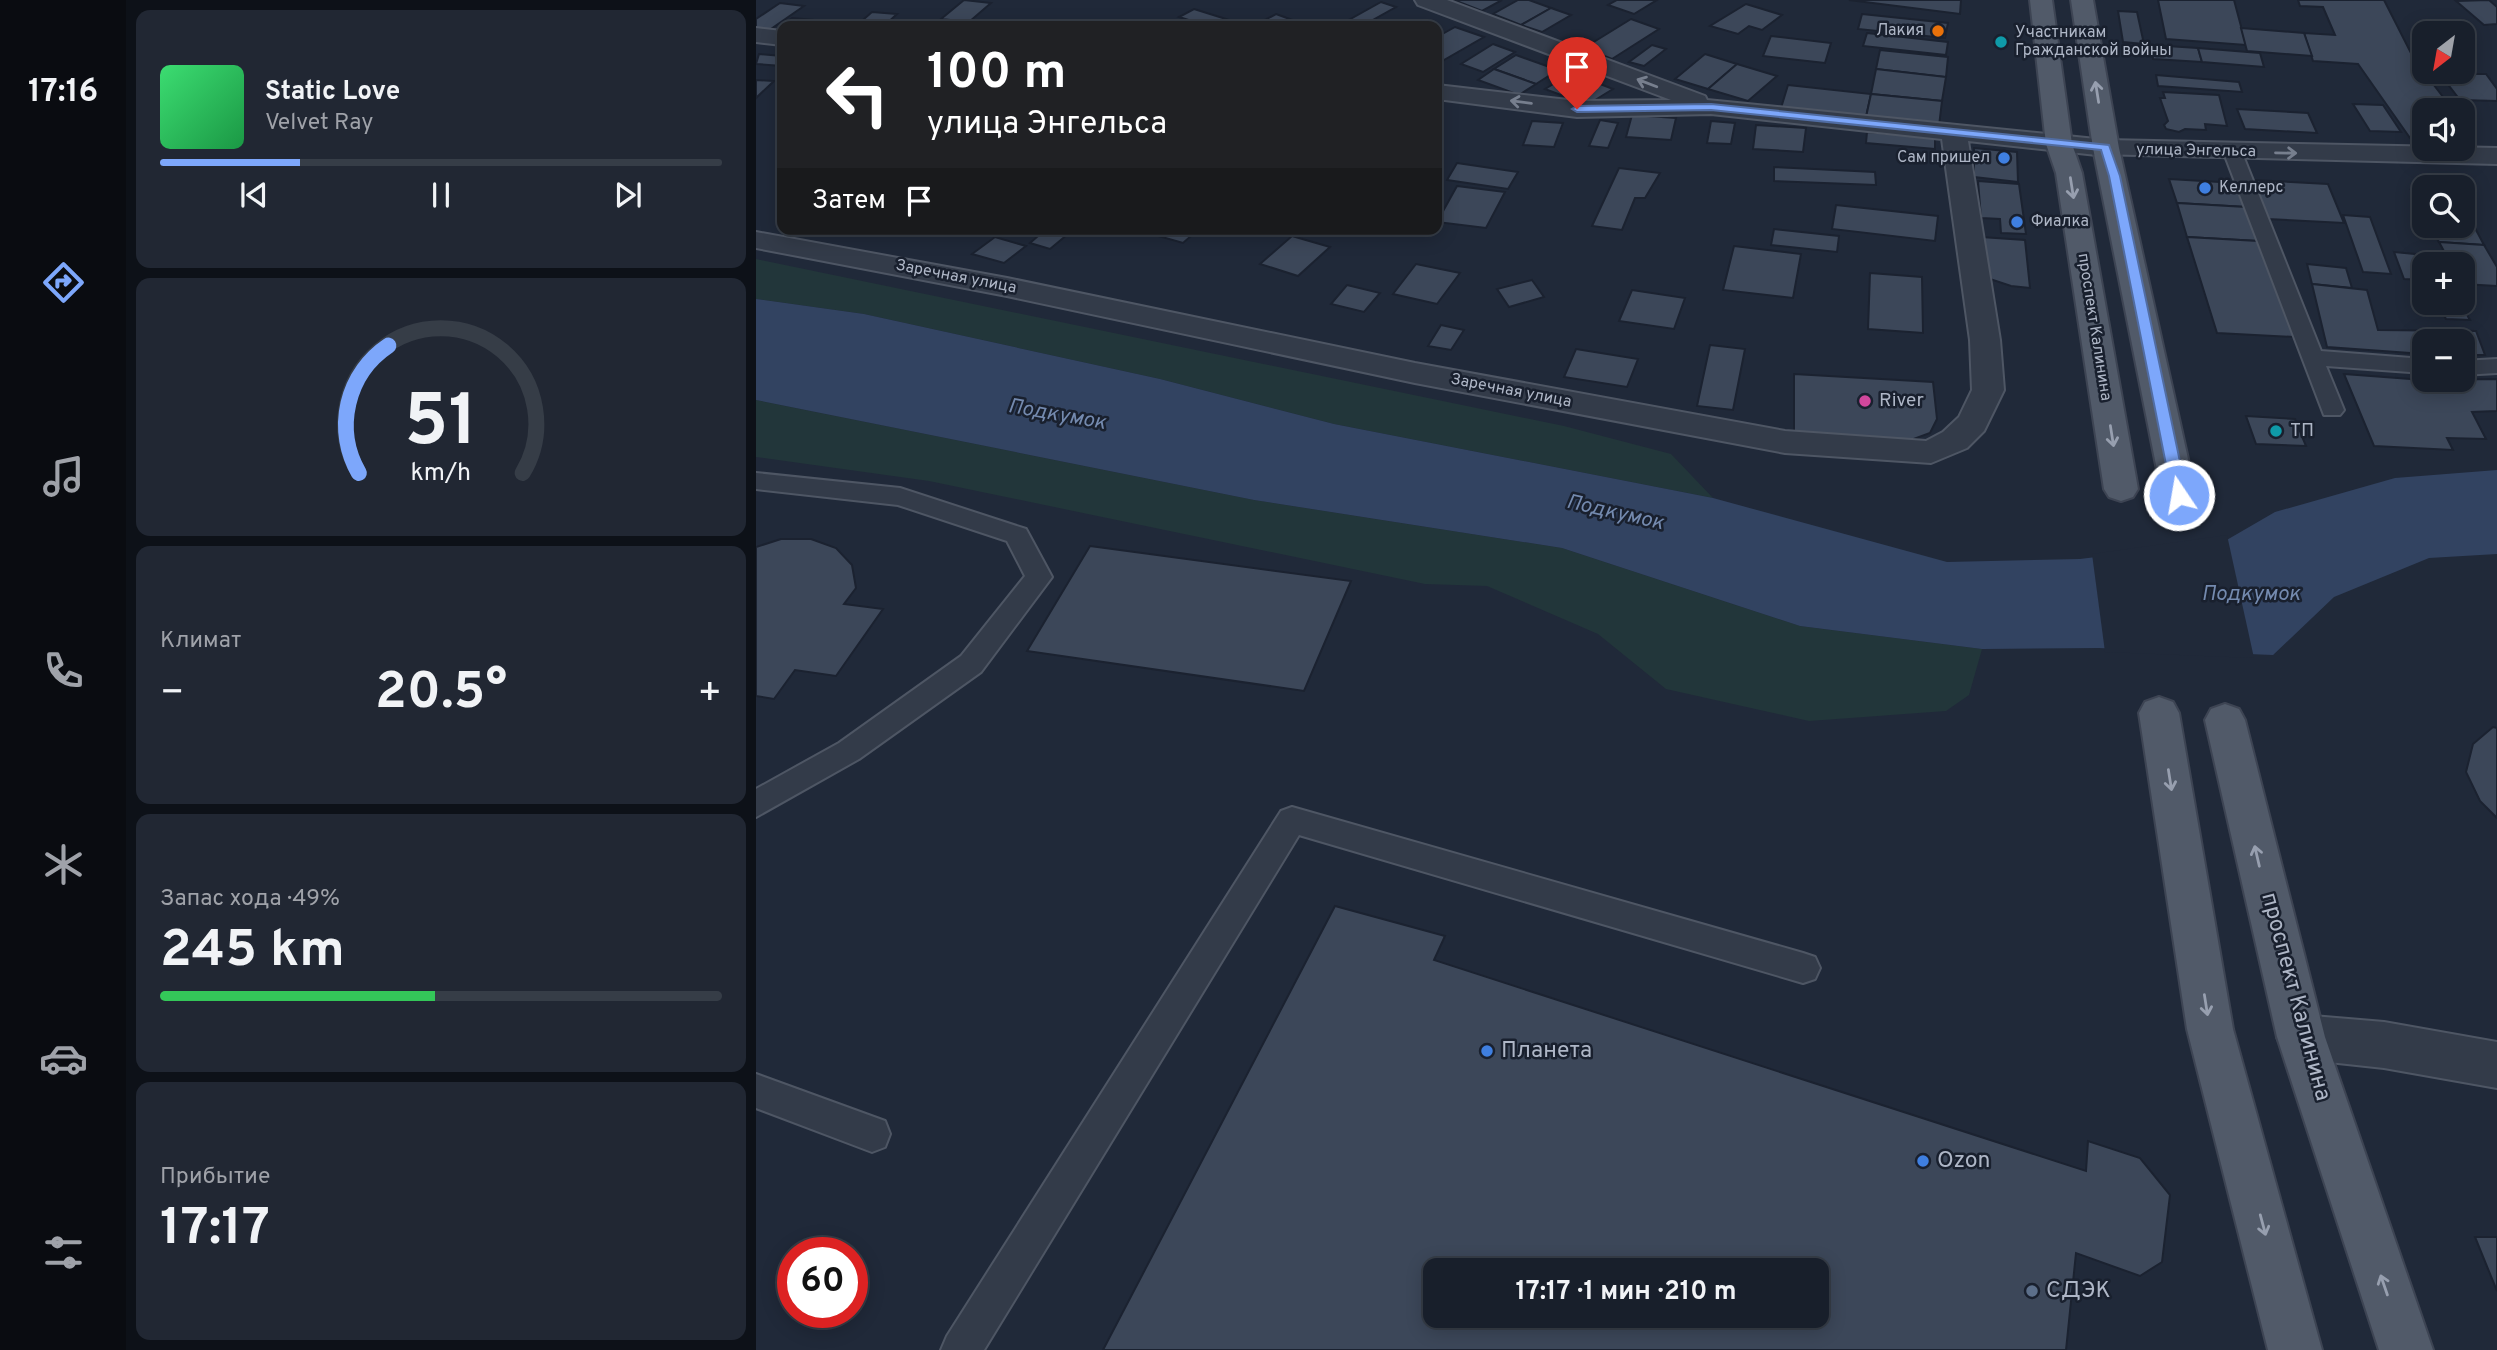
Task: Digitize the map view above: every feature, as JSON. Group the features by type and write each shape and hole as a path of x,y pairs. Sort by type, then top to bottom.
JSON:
{"main road":[{"name":"проспект Калинина","path":"2041,0 2059,144 2069,173 2121,489"},
{"path":"2082,0 2106,148 2115,176 2179,495"},
{"path":"2159,713 2210,1029 2295,1350"},
{"name":"проспект Калинина","path":"2225,720 2301,1037 2406,1350"}],"street":[{"path":"1426,0 1711,107"},
{"path":"756,35 777,37"},
{"name":"улица Энгельса","path":"1442,93 1577,109 1711,107 2106,148 2233,153 2497,156"},
{"name":"Заречная улица","path":"756,240 1007,287 1415,373 1785,442 1931,452 1955,440 1973,423 1988,390 1985,340 1954,134"},
{"path":"2301,1037 2384,1045 2497,1065"}],"lane":[{"path":"2233,153 2332,410"},
{"path":"2314,358 2412,365"},
{"path":"2475,367 2497,366"},
{"path":"756,481 900,497 1017,536 1039,577 971,664 849,751 756,804"},
{"path":"961,1350 1292,820 1803,968"},
{"path":"756,1091 872,1134"}],"green space":[{"path":"756,259 1564,426 1671,454 1713,498 1334,424 1160,379 864,314 756,299"},
{"path":"756,400 1254,500 1562,548 1800,626 1982,649 1969,695 1946,711 1809,721 1666,689 1598,634 1487,586 1425,584 929,481 756,457"}],"water":[{"name":"Подкумок","path":"756,299 864,314 1160,379 1334,424 1713,498 1947,562 2080,559 2225,541 2275,512 2395,478 2497,470 2497,554 2429,558 2334,597 2273,655 2099,648 1982,649 1800,626 1562,548 1254,500 756,400"}],"pier":[{"path":"2227,535 2254,658 2105,652 2092,554"}],"building":[{"path":"964,0 991,3 970,21 941,19"},
{"path":"1454,0 1502,0 1482,11"},
{"path":"1518,0 1529,0 1551,8 1521,25 1493,14"},
{"path":"1617,0 1657,0 1634,14 1608,5"},
{"path":"1849,0 1961,0 1960,14"},
{"path":"2158,0 2234,0 2246,45 2166,39"},
{"path":"2298,0 2384,0 2412,55 2412,84 2433,84 2444,98 2412,98 2412,138 2358,64 2313,61 2304,33 2335,35 2323,7 2300,6"},
{"path":"2489,0 2497,7 2497,24 2484,25 2456,1"},
{"path":"1381,2 1396,7 1373,20 1375,21 1347,21"},
{"path":"780,3 804,6 782,21 777,21 777,25 768,31 756,30 756,19"},
{"path":"1746,4 1782,15 1762,30 1749,26 1738,34 1710,26"},
{"path":"1551,8 1571,15 1542,32 1521,25"},
{"path":"1194,9 1232,21 1192,21 1179,17"},
{"path":"2118,11 2137,12 2144,44 2123,42"},
{"path":"872,12 897,14 889,21 862,21"},
{"path":"1276,14 1295,21 1263,21"},
{"path":"1862,14 1948,23 1945,38 1858,29"},
{"path":"792,18 826,21 788,21"},
{"path":"1631,19 1659,29 1612,59 1584,48"},
{"path":"1455,27 1484,37 1442,61 1442,34"},
{"path":"2241,28 2304,33 2312,56 2247,51"},
{"path":"1867,33 1948,42 1946,55 1863,46"},
{"path":"1771,36 1831,43 1825,63 1763,56"},
{"path":"1493,44 1515,52 1483,72 1461,64"},
{"path":"1652,45 1666,49 1644,66 1629,62"},
{"path":"2151,45 2198,48 2202,62 2153,59"},
{"path":"2198,48 2260,53 2264,67 2202,62"},
{"path":"1880,50 1948,57 1946,77 1876,69"},
{"path":"759,54 777,56 777,66 756,64"},
{"path":"1705,54 1737,64 1708,89 1675,79"},
{"path":"1516,55 1558,70 1536,84 1494,69"},
{"path":"1737,64 1777,76 1748,101 1708,89"},
{"path":"1494,69 1536,84 1519,95 1478,80"},
{"path":"1876,69 1946,77 1942,101 1871,94"},
{"path":"1572,73 1613,89 1587,105 1545,89"},
{"path":"2475,74 2486,74 2497,89 2497,101 2458,98 2448,84 2475,84"},
{"path":"2156,75 2239,82 2242,92 2158,86"},
{"path":"756,80 774,81 756,98"},
{"path":"1788,85 1871,94 1866,117 1781,108"},
{"path":"2163,92 2219,95 2227,126 2205,124 2206,130 2185,129 2179,132 2166,129 2164,125 2168,121 2160,98 2165,98"},
{"path":"1871,94 1942,101 1939,126 1866,117"},
{"path":"2353,104 2383,105 2401,132 2370,131"},
{"path":"2237,109 2308,113 2317,133 2245,129"},
{"path":"1632,115 1676,118 1671,140 1626,137"},
{"path":"1600,120 1618,123 1608,148 1589,146"},
{"path":"1532,121 1563,123 1554,147 1523,145"},
{"path":"1711,121 1735,123 1731,144 1707,143"},
{"path":"1756,125 1806,128 1803,152 1753,149"},
{"path":"1867,132 1935,137 1935,149 1866,143"},
{"path":"1974,148 2017,152 2018,182 1974,177"},
{"path":"1457,163 1518,172 1508,189 1447,180"},
{"path":"1774,167 1875,172 1876,185 1774,181"},
{"path":"1619,168 1660,173 1645,198 1635,198 1622,230 1592,226"},
{"path":"2169,179 2237,183 2246,207 2177,203"},
{"path":"2253,180 2328,184 2344,223 2267,219"},
{"path":"1978,181 2019,184 2026,234 2001,233 2000,219 1981,218"},
{"path":"1457,186 1505,192 1486,228 1442,223 1442,213"},
{"path":"2177,203 2246,207 2258,241 2187,237"},
{"path":"1836,205 1938,216 1935,241 1832,229"},
{"path":"2343,215 2370,217 2391,274 2363,272"},
{"path":"2475,228 2484,245 2439,242 2437,238 2475,238"},
{"path":"1774,229 1839,236 1837,252 1771,245"},
{"path":"1034,235 1067,235 1050,249 1030,243 1038,236"},
{"path":"1155,235 1192,235 1183,243"},
{"path":"1292,236 1330,247 1298,276 1260,264"},
{"path":"995,237 1026,246 1004,263 972,254"},
{"path":"1981,237 2025,240 2030,288 2011,286 1987,278"},
{"path":"2187,237 2258,241 2294,337 2217,333"},
{"path":"2439,242 2484,245 2497,267 2497,286 2475,285 2475,252 2444,252"},
{"path":"1734,246 1801,254 1793,298 1723,290"},
{"path":"2394,252 2412,254 2412,279 2404,279"},
{"path":"1416,264 1460,273 1437,304 1393,294"},
{"path":"2307,264 2346,268 2352,288 2312,284"},
{"path":"1870,273 1922,277 1923,333 1868,329"},
{"path":"1532,280 1544,297 1509,307 1497,289"},
{"path":"2312,284 2367,290 2378,330 2412,330 2412,353 2327,347"},
{"path":"1347,285 1380,293 1364,312 1331,304"},
{"path":"1632,290 1685,298 1674,329 1619,321"},
{"path":"2444,315 2467,315 2470,320 2446,319"},
{"path":"1441,325 1464,330 1451,350 1428,346"},
{"path":"2475,331 2476,331 2485,355 2475,355"},
{"path":"1710,345 1745,349 1733,410 1697,406"},
{"path":"1576,349 1638,359 1627,387 1564,377"},
{"name":"River","path":"1794,374 1933,382 1937,419 1930,433 1911,440 1794,434"},
{"path":"2344,374 2412,379 2412,392 2475,392 2475,379 2497,379 2497,411 2472,412 2486,439 2447,438 2453,450 2374,446"},
{"name":"ТП","path":"2246,416 2295,419 2306,446 2256,444"},
{"path":"781,539 811,539 836,548 852,565 856,588 844,604 883,609 836,676 795,670 774,699 756,696 756,547"},
{"path":"1090,546 1351,581 1304,691 1027,651"},
{"path":"2493,727 2497,728 2497,818 2480,801 2466,772 2473,744"},
{"name":"Планета","path":"1335,906 1445,936 1434,960 2086,1171 2088,1141 2140,1158 2170,1195 2162,1262 2140,1276 2076,1253 2066,1350 1103,1350"},
{"path":"2475,1237 2497,1237 2497,1291"}],"place":[{"name":"Лакия","path":"1938,31"},
{"name":"Участникам Гражданской войны","path":"2001,42"},
{"name":"Сам пришел","path":"2004,158"},
{"name":"Келлерс","path":"2205,188"},
{"name":"Фиалка","path":"2017,222"},
{"name":"River","path":"1865,401"},
{"name":"ТП","path":"2276,431"},
{"name":"Планета","path":"1487,1051"},
{"name":"Ozon","path":"1923,1161"},
{"name":"СДЭК","path":"2032,1291"}],"route":[{"path":"1577,109 1711,107 2106,148 2115,176 2179,495"}]}
